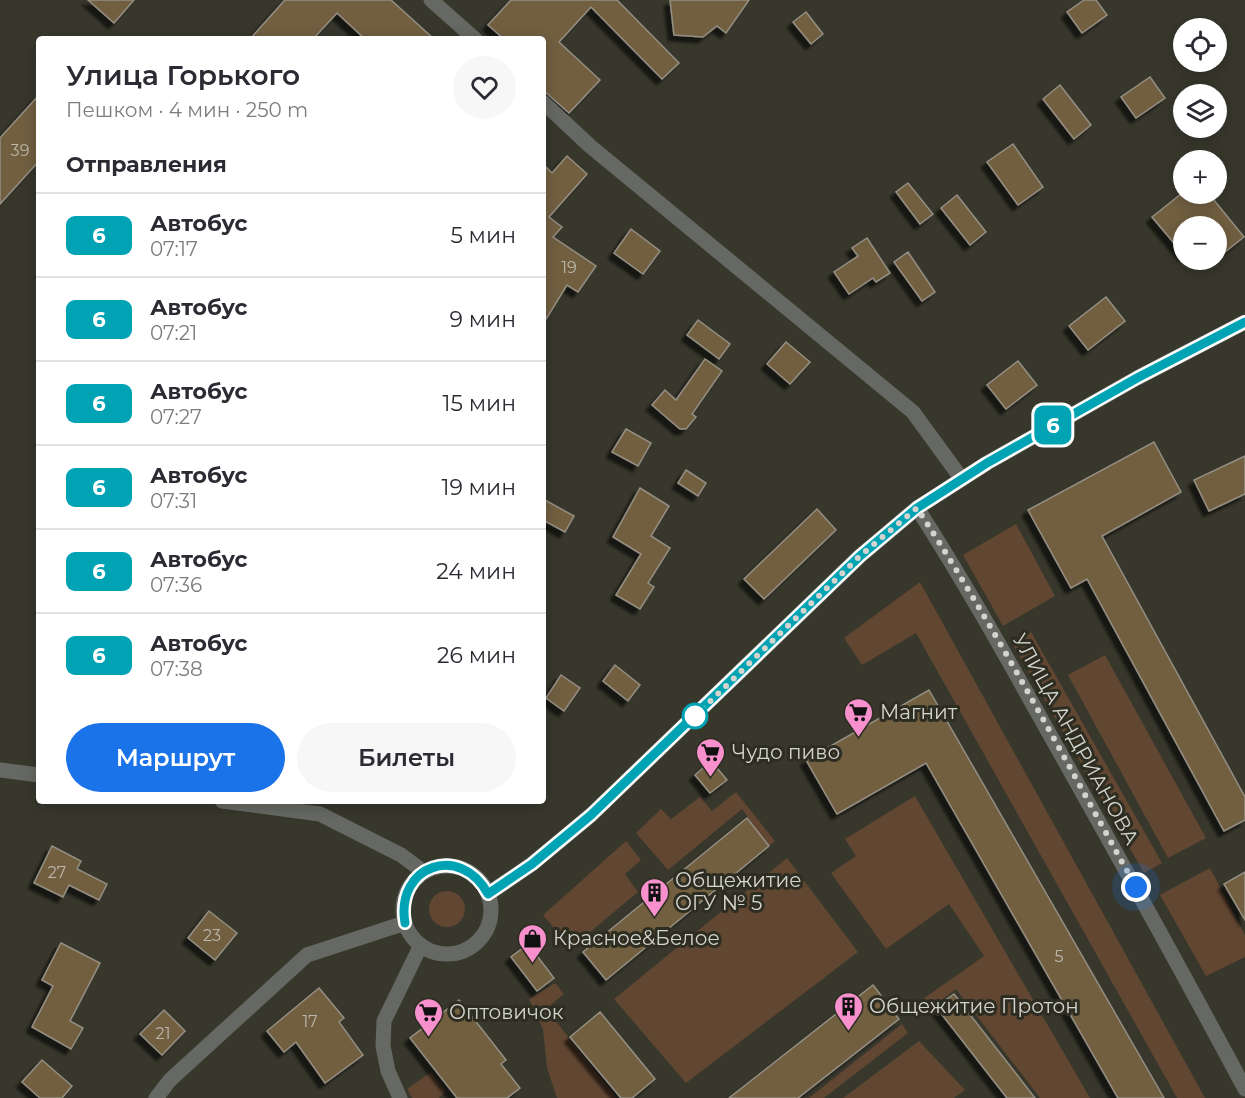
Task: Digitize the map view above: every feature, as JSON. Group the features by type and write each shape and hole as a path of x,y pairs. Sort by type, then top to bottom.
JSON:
{"street":[{"path":"431,0 472,36"},
{"path":"546,105 590,146 913,412 961,478"},
{"path":"488,894 532,864 591,815 860,556 917,508 961,478 1137,378 1245,322"},
{"name":"УЛИЦА АНДРИАНОВА","path":"917,508 998,642 1136,887 1245,1089"},
{"path":"0,770 36,775"},
{"path":"245,804 320,814 401,855 424,872"},
{"path":"436,867 461,868 473,874 488,894 491,910 488,925 480,939 469,948 442,954 421,945 411,936 405,923 403,909 405,894 424,872 436,867"},
{"path":"156,1098 170,1080 307,955 405,923"},
{"path":"400,1098 388,1071 383,1046 384,1021 421,945"}],"shaded area":[{"path":"1016,524 1055,596 1003,626 963,555"},
{"path":"920,582 1205,1098 1177,1098 916,633 862,665 844,638"},
{"path":"1031,632 1162,863 1144,873 1012,643"},
{"path":"1105,655 1206,838 1168,858 1068,675"},
{"path":"736,792 775,841 769,846 742,809 668,870 636,833 661,809 671,819 700,797 712,811"},
{"path":"915,796 1090,1098 1040,1098 956,989 931,1008 923,999 984,956 949,904 886,949 831,873 856,856 845,839"},
{"path":"626,841 641,860 625,874 638,892 571,948 543,915"},
{"path":"787,858 858,952 686,1083 614,999"},
{"path":"1210,868 1245,935 1245,957 1206,976 1160,895"},
{"path":"447,891 459,897 465,909 459,921 447,927 435,921 429,909 435,897"},
{"path":"555,983 564,994 546,1009 617,1098 557,1098 547,1068 543,1029 529,999"},
{"path":"902,1024 908,1033 824,1098 809,1098"},
{"path":"919,1041 965,1090 954,1098 843,1098"},
{"path":"431,1072 446,1091 439,1098 412,1098 407,1089"}],"building":[{"path":"88,0 134,0 114,23"},
{"path":"285,0 391,0 431,36 362,36 337,13 316,36 253,36"},
{"path":"511,0 617,0 679,63 662,79 591,7 559,42 600,80 569,113 546,93 546,36 501,36 488,25"},
{"path":"670,0 749,0 726,33 717,26 703,37 674,35"},
{"path":"1084,0 1096,0 1107,15 1082,33 1067,12"},
{"path":"806,12 823,34 811,44 793,22"},
{"path":"1150,77 1165,98 1136,118 1121,97"},
{"path":"1060,85 1091,125 1074,139 1043,99"},
{"path":"36,98 36,164 0,204 0,138"},
{"path":"1013,144 1043,187 1018,205 987,162"},
{"path":"567,156 587,174 549,217 562,227 553,237 596,266 578,292 567,285 546,319 546,167 552,173"},
{"path":"908,183 933,214 920,224 896,192"},
{"path":"957,195 986,232 970,245 941,208"},
{"path":"1173,200 1173,204 1217,204 1227,216 1173,216 1173,242 1152,217"},
{"path":"1227,216 1244,237 1227,250"},
{"path":"631,229 660,251 643,274 614,253"},
{"path":"867,238 890,273 876,282 873,278 849,294 834,272 858,256 852,248"},
{"path":"908,252 935,292 922,301 894,262"},
{"path":"1106,297 1125,321 1088,350 1069,326"},
{"path":"698,320 730,344 719,359 687,335"},
{"path":"786,342 810,362 790,384 767,364"},
{"path":"705,359 722,371 692,414 696,417 686,429 680,429 652,405 665,390 676,400"},
{"path":"1018,361 1037,385 1006,409 987,385"},
{"path":"626,429 651,443 638,466 612,452"},
{"path":"1154,442 1181,492 1102,536 1245,797 1245,820 1224,831 1087,579 1071,588 1028,510"},
{"path":"1245,456 1245,494 1209,511 1194,480"},
{"path":"686,470 706,483 698,496 678,483"},
{"path":"640,488 669,506 651,536 670,548 648,583 654,587 640,609 616,595 641,554 613,537"},
{"path":"546,501 574,516 565,532 546,522"},
{"path":"817,509 836,530 764,599 744,579"},
{"path":"615,665 640,685 628,701 603,681"},
{"path":"561,675 580,688 564,711 546,698"},
{"path":"929,690 1164,1098 1118,1098 926,763 837,814 806,760"},
{"name":"Чудо пиво","path":"711,761 727,780 710,793 695,775"},
{"name":"Общежитие ОГУ № 5","path":"747,818 769,846 606,980 583,952"},
{"path":"52,846 81,861 77,869 107,884 99,900 69,885 63,897 34,883"},
{"path":"1245,872 1245,920 1224,884"},
{"path":"209,911 237,933 215,960 188,938"},
{"path":"61,943 100,963 70,1021 83,1028 71,1049 32,1027 53,986 42,980"},
{"path":"528,944 554,978 537,991 511,957"},
{"name":"Общежитие Протон","path":"873,985 899,1019 798,1098 729,1098"},
{"path":"319,988 344,1018 339,1022 363,1055 325,1083 296,1042 284,1052 267,1031"},
{"path":"954,994 1035,1098 1007,1098 936,1007"},
{"path":"459,1000 506,1060 501,1064 520,1088 507,1098 457,1098 410,1038"},
{"path":"164,1010 185,1031 162,1055 140,1034"},
{"path":"600,1012 655,1079 632,1098 621,1098 570,1037"},
{"path":"42,1060 72,1086 62,1098 40,1098 22,1082"}],"bus line":[{"name":"6","path":"405,923 403,909 405,894 424,872 436,867 461,868 473,874 488,894 532,864 591,815 860,556 917,508 987,463 1137,378 1245,322"}],"place":[{"name":"Магнит","path":"859,738"},
{"name":"Чудо пиво","path":"711,778"},
{"name":"Общежитие ОГУ № 5","path":"654,918"},
{"name":"Красное&Белое","path":"532,964"},
{"name":"Общежитие Протон","path":"848,1032"},
{"name":"Оптовичок","path":"428,1038"}],"route":[{"path":"695,716 860,556 917,508 998,642 1136,887"}]}
